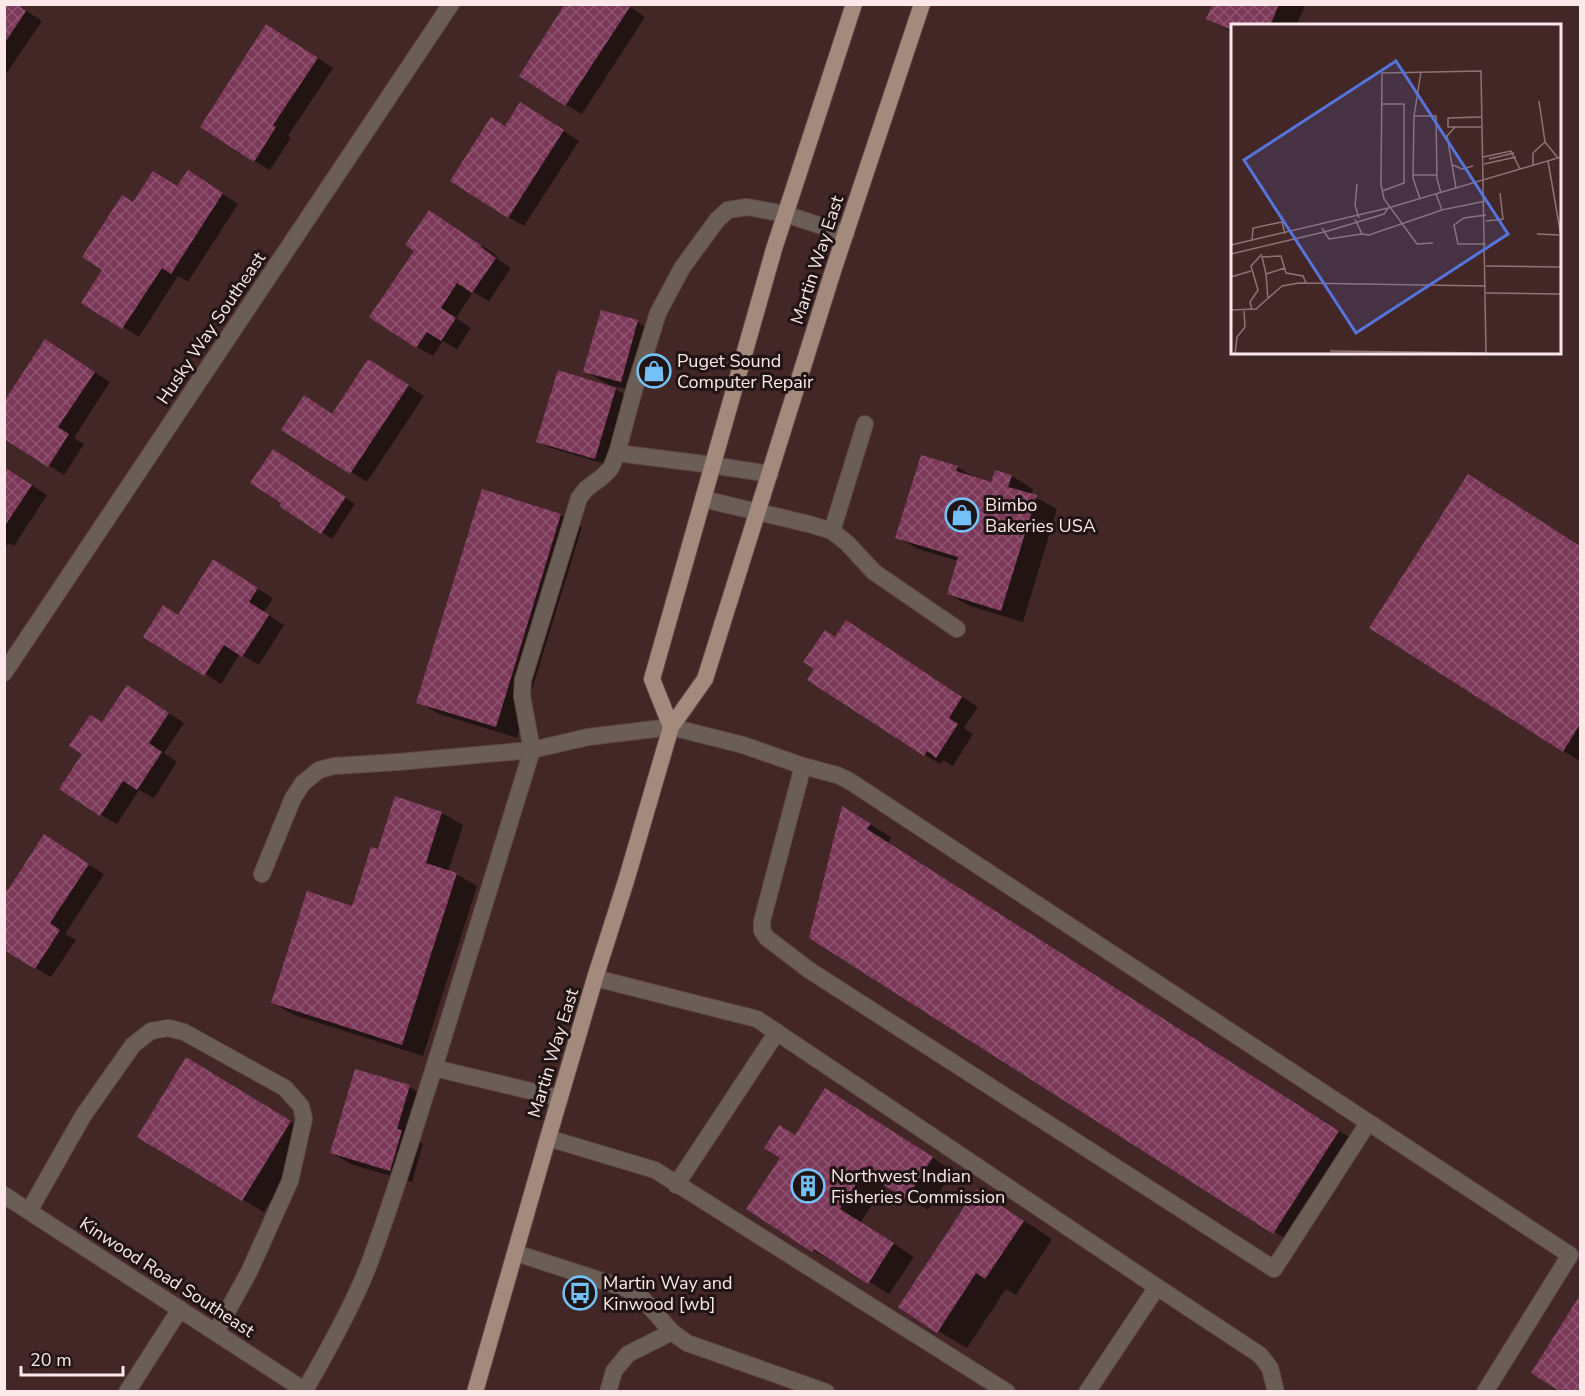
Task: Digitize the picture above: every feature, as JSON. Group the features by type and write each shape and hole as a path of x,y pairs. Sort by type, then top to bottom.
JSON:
{"main road":[{"path":"671,727 652,679 785,214 854,4"},
{"name":"Martin Way East","path":"475,1392 595,978 671,727 705,679 846,234 922,4"}],"street":[{"name":"Husky Way Southeast","path":"4,674 451,4"},
{"path":"306,1391 333,1343 365,1274 434,1068 532,750 522,696 523,680 579,498 611,468 658,313 682,268 717,220 728,210 747,207 785,214 846,234"},
{"path":"832,531 865,424"},
{"path":"617,453 770,474"},
{"path":"703,499 832,531 847,543 874,572 957,629"},
{"path":"262,874 293,798 303,783 319,770 334,766 532,750 588,737 671,727 743,745 837,775 848,780 1570,1255 1485,1392"},
{"path":"803,766 762,921 762,931 767,938 809,970 1274,1269 1368,1122"},
{"path":"595,978 757,1019 1260,1355 1270,1368 1276,1392"},
{"path":"29,1211 83,1116 133,1045 151,1030 168,1028 184,1032 285,1088 301,1106 304,1119 290,1181 249,1272 216,1332"},
{"path":"676,1185 777,1032"},
{"path":"434,1068 560,1098"},
{"path":"548,1138 655,1170 1007,1392"},
{"name":"Kinwood Road Southeast","path":"4,1195 306,1391"},
{"path":"516,1253 627,1289 642,1298 672,1332 687,1343 826,1392"},
{"path":"1087,1392 1157,1287"},
{"path":"127,1392 180,1309"},
{"path":"608,1392 614,1371 628,1354 672,1332"}],"building":[{"path":"4,4 17,4 26,11 4,44"},
{"path":"565,4 627,4 630,7 565,106 519,76"},
{"path":"1213,4 1279,4 1271,24 1231,24 1231,30 1206,19"},
{"path":"266,24 318,58 273,125 276,127 254,162 200,127"},
{"path":"520,102 564,130 508,218 450,181 491,117 505,126"},
{"path":"188,170 223,193 171,274 162,268 122,329 81,303 102,270 82,257 122,195 133,202 153,171 177,186"},
{"path":"429,210 496,258 472,293 457,283 441,308 456,318 441,341 427,332 416,348 369,317 414,251 405,245"},
{"path":"601,310 638,320 621,382 583,372"},
{"path":"45,339 95,372 58,427 69,434 48,467 4,439 4,395 7,397"},
{"path":"368,359 409,385 350,474 281,430 304,395 332,414"},
{"path":"558,370 616,388 595,459 536,442"},
{"path":"273,449 346,497 321,534 279,506 281,503 250,483"},
{"path":"921,455 958,466 956,471 991,482 995,470 1012,475 1008,487 1037,495 1001,611 947,594 958,557 895,538"},
{"path":"4,467 32,485 4,527"},
{"path":"1468,474 1580,546 1580,724 1563,752 1369,628"},
{"path":"482,489 561,514 496,727 416,703"},
{"path":"213,559 258,588 249,602 269,615 242,657 224,645 204,676 143,637 163,605 178,615"},
{"path":"846,620 962,697 949,718 958,724 936,758 927,751 924,756 807,680 814,669 803,662 825,630 835,637"},
{"path":"127,685 169,713 149,743 162,752 137,790 123,781 100,816 59,789 82,754 69,746 90,715 102,722"},
{"path":"395,796 442,812 426,863 457,873 402,1045 271,1003 307,891 352,906 371,847 378,849"},
{"path":"842,806 871,824 867,829 1339,1131 1273,1234 809,938"},
{"path":"44,834 89,864 50,923 60,930 35,969 4,950 4,888 8,890"},
{"path":"186,1057 291,1121 242,1201 137,1137"},
{"path":"355,1069 410,1085 397,1129 402,1130 390,1171 330,1153"},
{"name":"Northwest Indian Fisheries Commission","path":"825,1088 933,1157 906,1199 864,1172 840,1209 894,1243 868,1284 814,1249 812,1252 746,1209 780,1158 764,1148 779,1125 795,1135"},
{"path":"976,1189 1024,1221 985,1279 976,1273 937,1333 898,1307"},
{"path":"1580,1295 1580,1392 1561,1392 1531,1373"}],"place":[{"name":"Puget Sound Computer Repair","path":"654,371"},
{"name":"Bimbo Bakeries USA","path":"962,515"},
{"name":"Northwest Indian Fisheries Commission","path":"808,1186"},
{"name":"Martin Way and Kinwood [wb]","path":"580,1293"}]}
